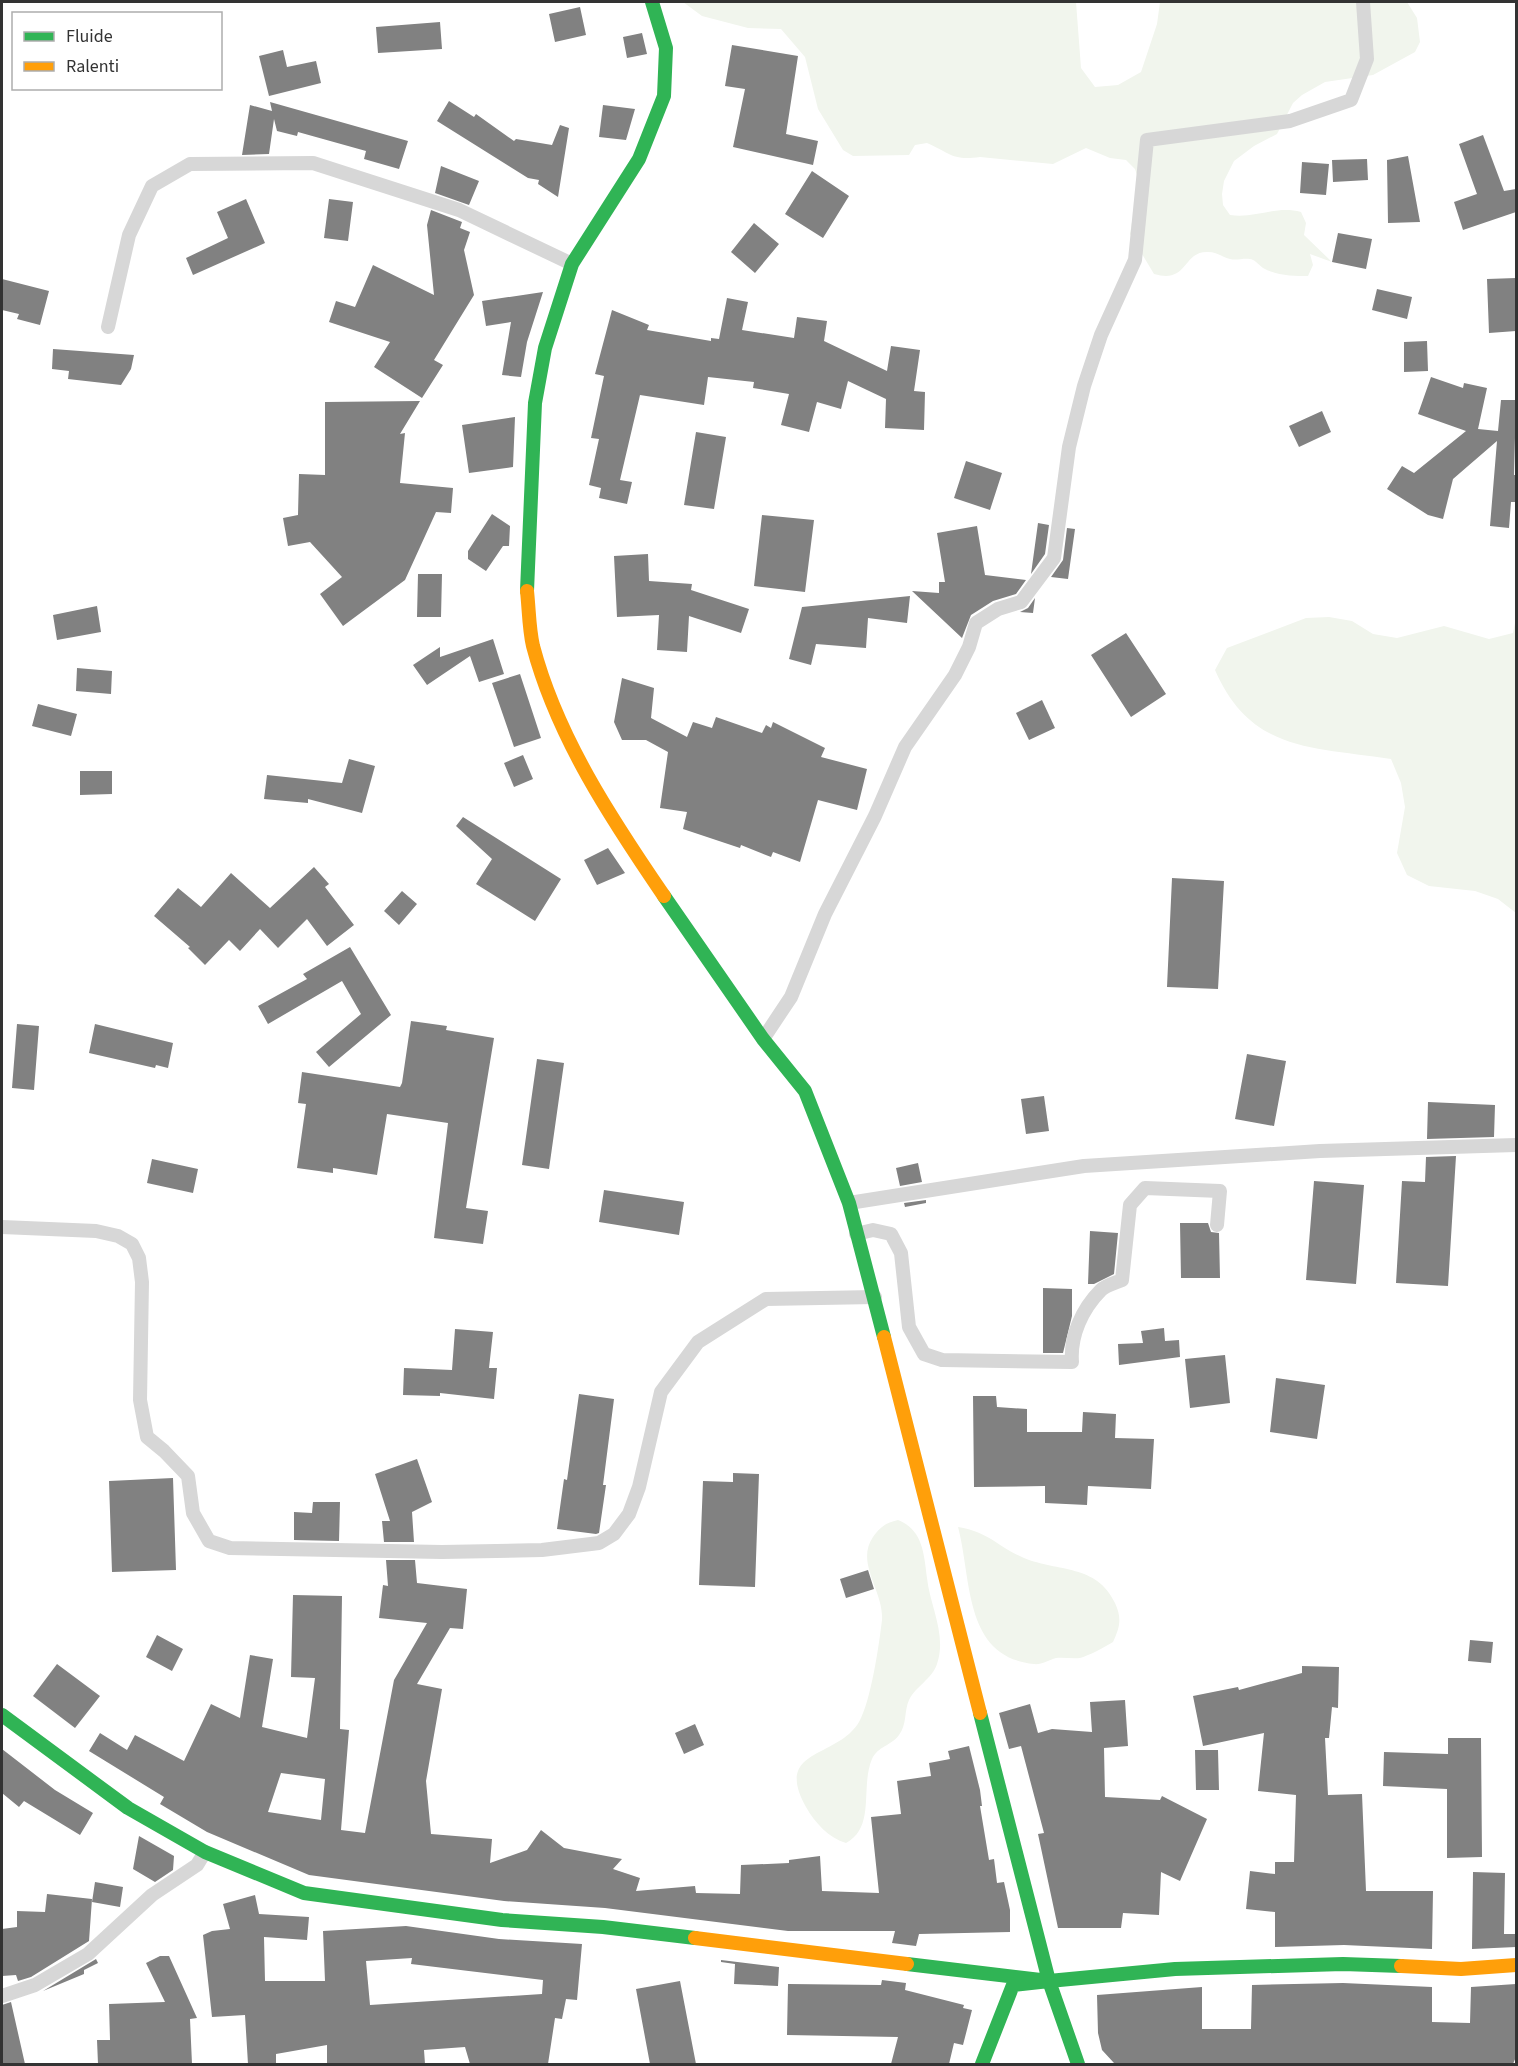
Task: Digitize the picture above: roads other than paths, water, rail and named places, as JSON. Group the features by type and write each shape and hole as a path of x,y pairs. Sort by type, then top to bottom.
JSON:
{"main road":[{"path":"652,2 666,48 664,96 639,159 572,264 544,348 535,403 526,577 533,645 563,728 624,838 763,1039 805,1091 849,1203 1049,1981 1078,2064"},
{"path":"2,1715 128,1808 205,1852 304,1893 502,1920 603,1927 1049,1981"},
{"path":"982,2064 1013,1985 1175,1969 1343,1964 1461,1969 1516,1965"}],"lane":[{"path":"763,1039 791,997 825,914 875,816 905,747 956,675 969,647 976,623 998,609 1021,602 1054,558 1068,447 1084,386 1101,335 1135,260 1147,140 1290,121 1351,100 1367,59 1363,2"},
{"path":"108,327 129,235 152,186 190,164 313,163 459,210 572,264"},
{"path":"849,1203 1084,1166 1320,1151 1516,1145"},
{"path":"856,1234 873,1230 891,1234 901,1253 909,1327 924,1354 942,1360 1072,1362 1071,1347 1078,1321 1102,1289 1122,1280 1131,1205 1145,1188 1220,1191 1217,1226"},
{"path":"2,1227 96,1232 118,1236 132,1244 139,1258 142,1282 140,1400 147,1437 188,1476 193,1513 209,1541 230,1548 442,1552 542,1550 599,1543 614,1534 629,1514 639,1487 661,1392 698,1342 766,1299 875,1298"},
{"path":"2,1996 35,1985 88,1954 152,1895 197,1865 205,1852"}]}
